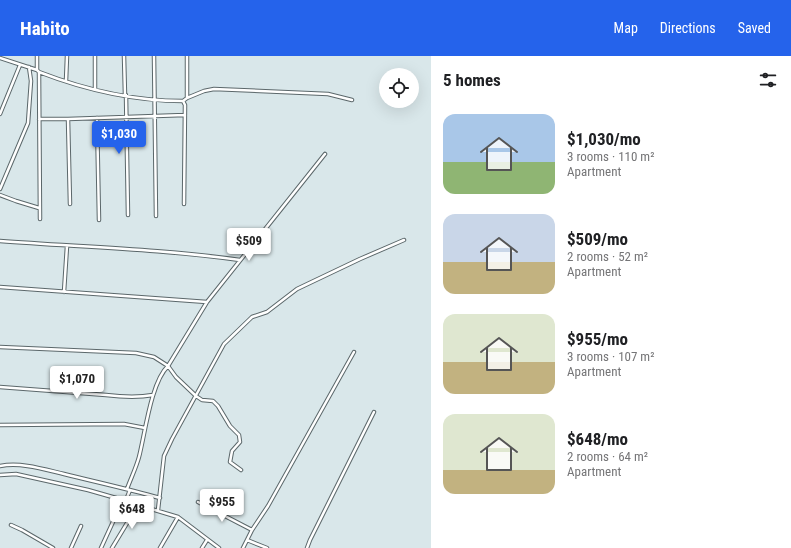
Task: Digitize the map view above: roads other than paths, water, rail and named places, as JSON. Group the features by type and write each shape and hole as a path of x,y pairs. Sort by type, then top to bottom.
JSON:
{"street":[{"path":"37,56 40,219"},
{"path":"66,81 67,56"},
{"path":"95,56 95,89"},
{"path":"124,56 128,215"},
{"path":"154,56 156,216"},
{"path":"187,56 187,98"},
{"path":"0,58 66,81 95,89 154,99 182,100 204,91 214,89 328,94 352,100"},
{"path":"0,114 20,65"},
{"path":"0,189 28,123 31,81 29,67"},
{"path":"182,100 185,105 184,204"},
{"path":"39,119 185,115"},
{"path":"97,118 99,220"},
{"path":"68,119 70,204"},
{"path":"101,548 129,489 139,457 153,395 164,369 168,366 207,302 324,154"},
{"path":"0,195 39,208"},
{"path":"158,510 164,456 224,344 252,317 268,312 297,289 404,240"},
{"path":"0,241 147,250 241,260"},
{"path":"64,292 67,246"},
{"path":"0,287 207,302"},
{"path":"0,347 136,353 154,357 168,366 176,377 196,396 202,400 213,401 218,406 230,426 239,435 240,442 232,451 230,462 241,470"},
{"path":"243,548 354,352"},
{"path":"0,387 121,397 142,397 153,395"},
{"path":"307,548 374,412"},
{"path":"0,425 124,424 145,428"},
{"path":"0,466 13,464 44,468 160,498"},
{"path":"0,475 16,474 88,490 178,516 219,548"},
{"path":"198,502 252,530"},
{"path":"112,548 138,505"},
{"path":"160,548 178,516"},
{"path":"11,525 53,548"},
{"path":"72,548 81,526"},
{"path":"202,548 207,540"},
{"path":"247,540 267,548"}]}
